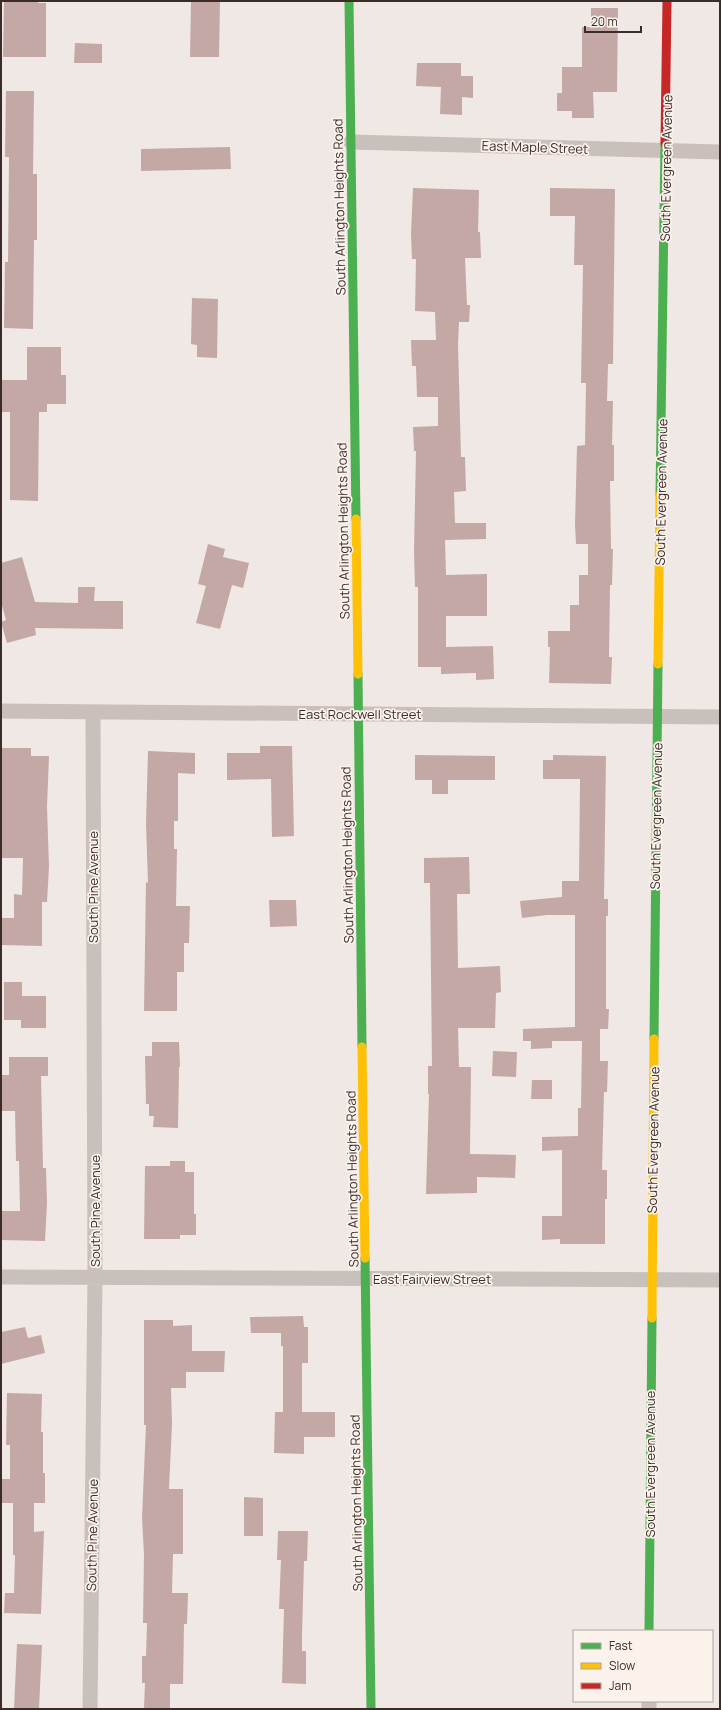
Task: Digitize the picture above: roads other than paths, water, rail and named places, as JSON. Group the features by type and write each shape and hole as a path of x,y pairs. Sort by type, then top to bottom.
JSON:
{"main road":[{"name":"South Arlington Heights Road","path":"349,1 371,1709"},
{"name":"South Evergreen Avenue","path":"649,1630 657,717 667,1"}],"street":[{"name":"East Maple Street","path":"351,142 720,152"},
{"name":"East Rockwell Street","path":"1,711 720,717"},
{"name":"South Pine Avenue","path":"90,1709 95,1277 93,712"},
{"name":"East Fairview Street","path":"1,1277 720,1280"},
{"path":"1,1285 30,1277"}]}
